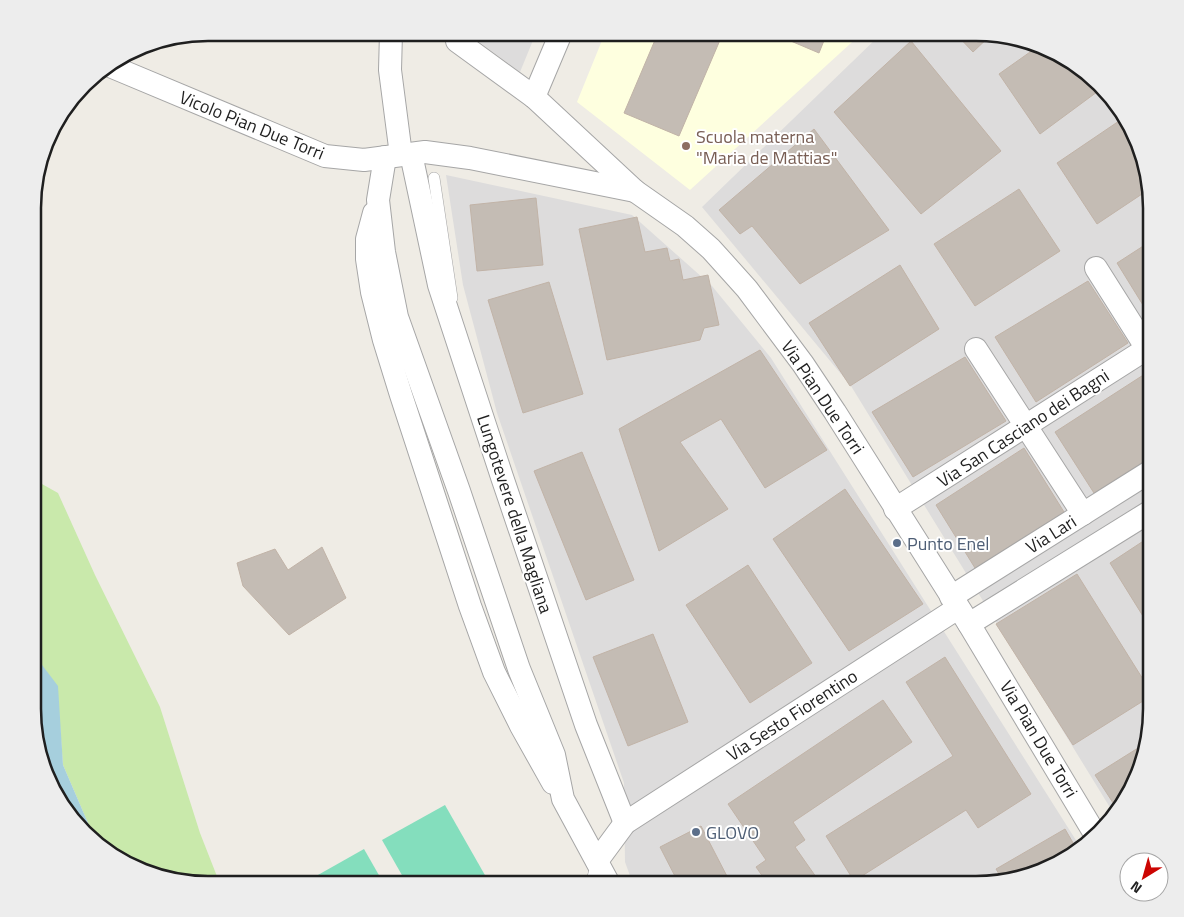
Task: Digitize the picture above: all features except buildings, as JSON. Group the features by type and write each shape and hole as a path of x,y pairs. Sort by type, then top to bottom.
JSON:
{"street":[{"name":"Lungotevere della Magliana","path":"391,42 390,70 399,155 439,285 586,726 625,823"},
{"name":"Via Pian Due Torri","path":"460,42 534,97 635,191 670,213 699,237 747,289 803,364 835,412 960,610 1092,828"},
{"path":"534,97 557,42"},
{"name":"Vicolo Pian Due Torri","path":"116,69 325,156 364,160 426,152 470,158 635,191"},
{"name":"Lungotevere della Magliana","path":"399,155 378,200 384,252 397,317 459,491 519,669 554,755 563,799 604,876"},
{"path":"1096,268 1143,339"},
{"path":"976,349 1083,514"},
{"name":"Via San Casciano dei Bagni","path":"895,509 1143,354"},
{"name":"Via Lari","path":"960,610 1083,514 1142,476"},
{"path":"960,610 1142,515"},
{"name":"Via Sesto Fiorentino","path":"625,823 960,610"},
{"path":"597,861 625,823"}],"lane":[{"path":"434,178 460,344"},
{"path":"593,876 597,861"}],"shaded area":[{"path":"479,42 532,42 520,72"},
{"name":"Scuola materna \"Maria de Mattias\"","path":"601,42 852,42 690,190 577,102"},
{"path":"873,42 987,42 1019,47 1050,58 1069,69 1101,98 1115,115 1126,134 1137,165 1143,208 1142,720 1137,752 1130,773 1110,808 851,386 702,207"},
{"path":"446,175 632,215 712,286 771,358 1077,842 1069,848 1029,867 1008,873 976,876 630,876 625,862 624,783 497,413 463,285"}],"green space":[{"path":"42,484 58,493 95,575 160,707 200,833 216,875 186,874 144,863 115,848 89,825 63,765 57,686 42,665"},
{"path":"445,805 485,875 402,875 382,840"},
{"path":"364,849 379,875 318,875"}],"water":[{"path":"42,665 58,686 63,765 89,825 76,810 58,783 47,752 42,720"}],"place":[{"name":"Scuola materna \"Maria de Mattias\"","path":"686,146"},
{"name":"Punto Enel","path":"897,543"},
{"name":"GLOVO","path":"696,832"}]}
